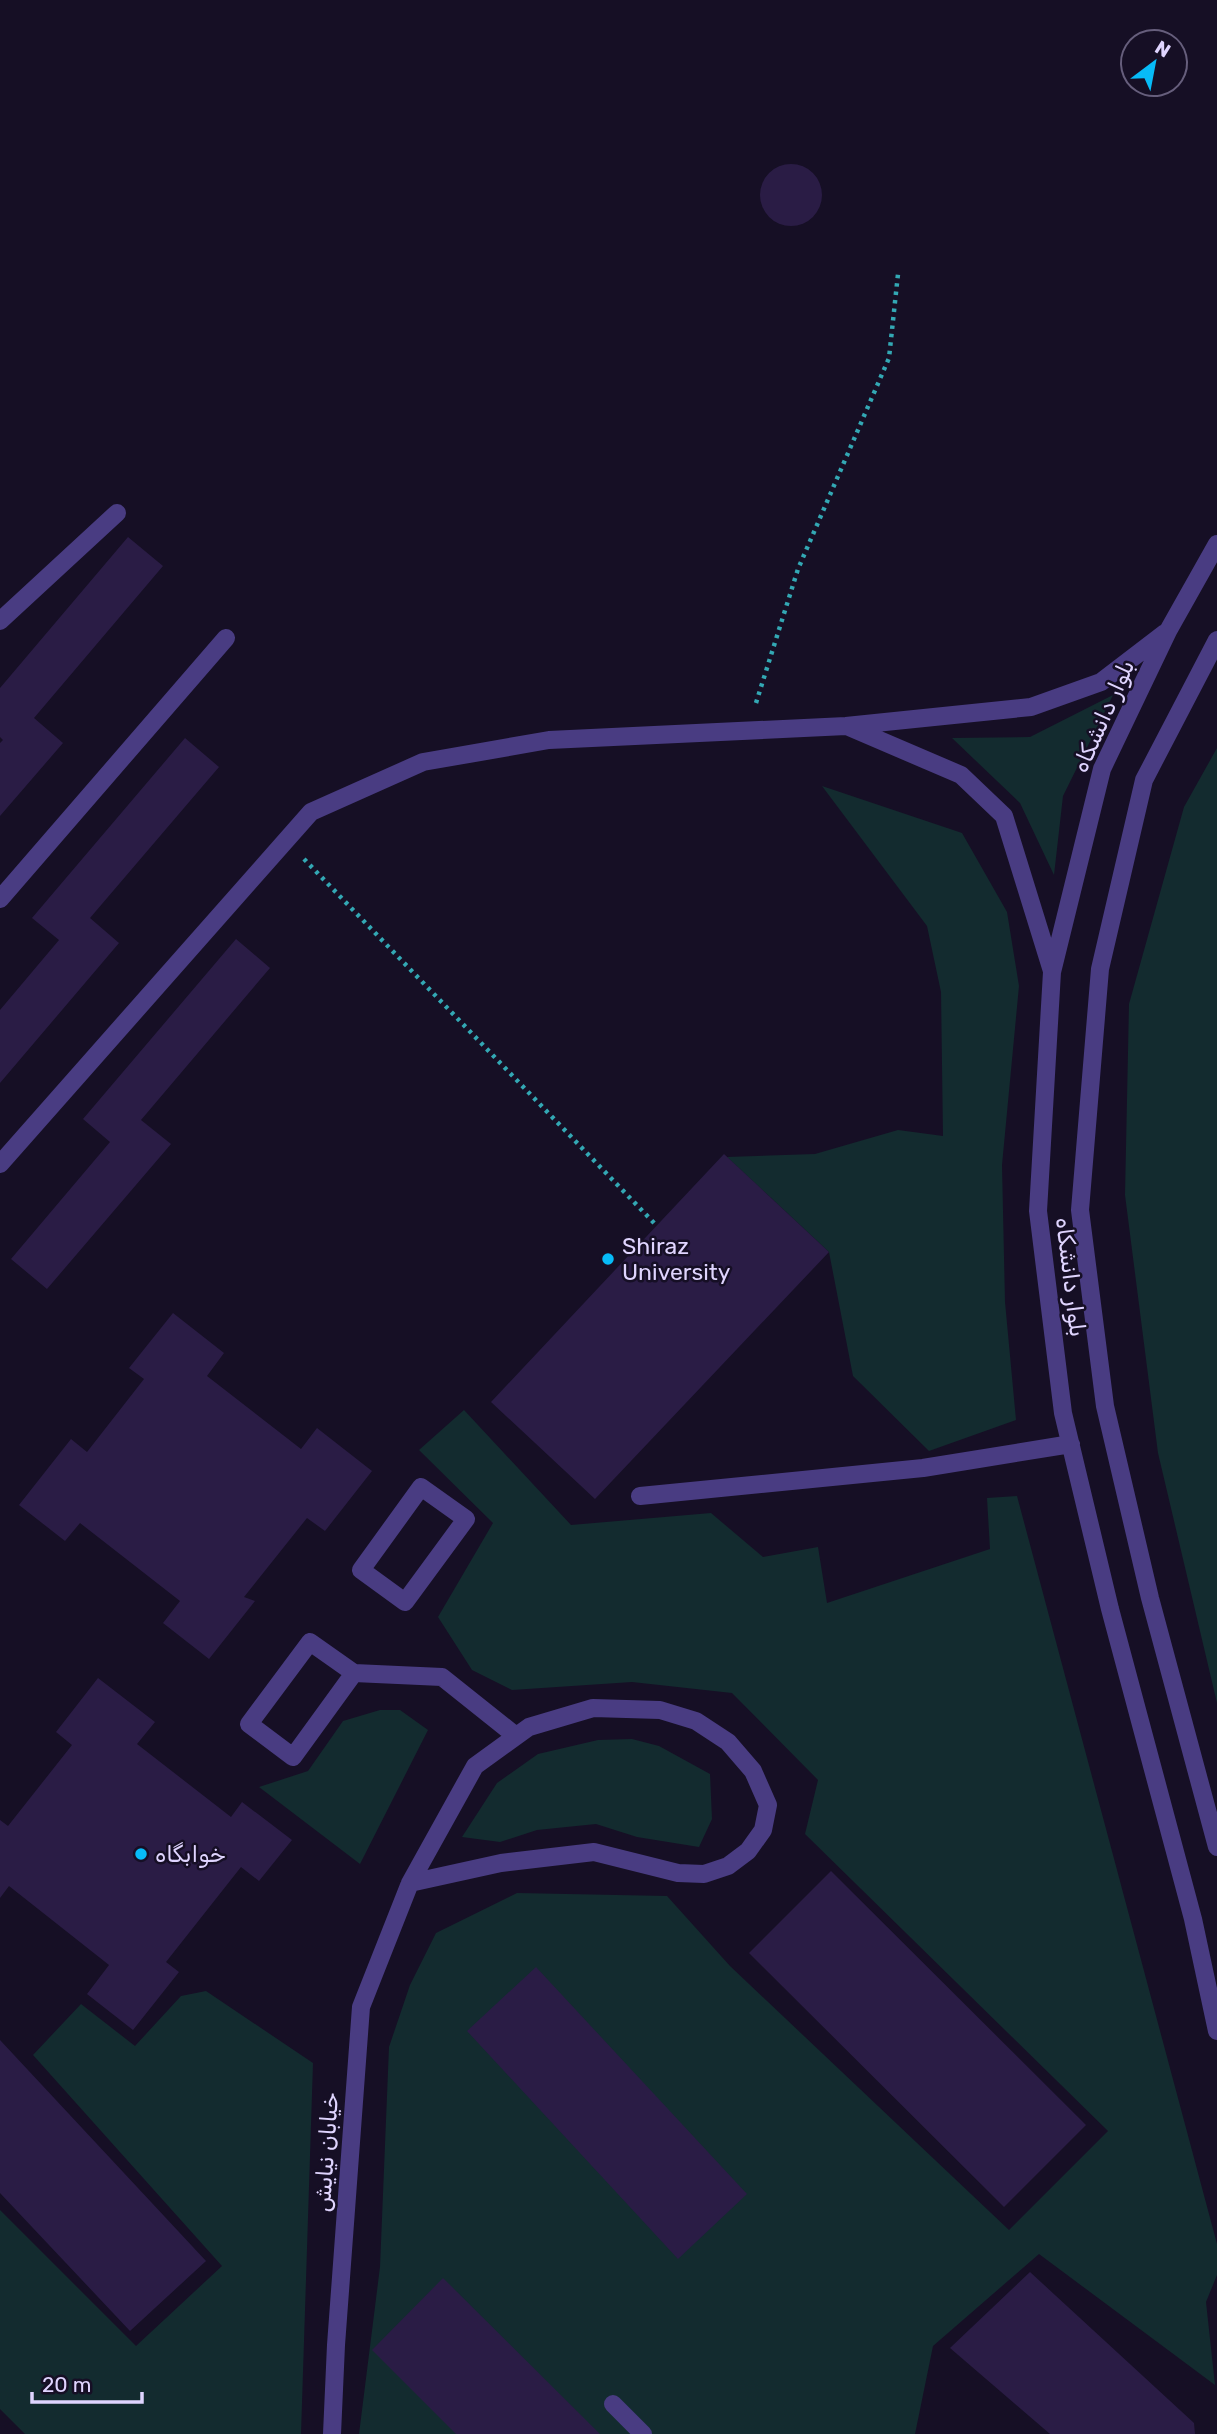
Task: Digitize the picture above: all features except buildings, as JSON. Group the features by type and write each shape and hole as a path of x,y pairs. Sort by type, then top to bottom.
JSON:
{"street":[{"path":"0,621 117,513"},
{"name":"بلوار دانشکاه","path":"1217,544 1168,631 1102,769 1052,972 1038,1211 1063,1413 1110,1609 1193,1919 1217,2031"},
{"path":"0,1164 311,812 423,762 549,740 846,726 1031,707 1101,682 1168,631"},
{"path":"0,899 226,638"},
{"name":"بلوار دانشکاه","path":"1217,639 1144,780 1100,970 1080,1210 1105,1406 1150,1598 1217,1847"},
{"path":"846,726 961,775 1004,816 1052,972"},
{"path":"640,1496 923,1468 1071,1444"},
{"path":"421,1487 466,1519 405,1602 361,1570 421,1487"},
{"path":"354,1673 293,1757 249,1724 310,1642 354,1673 442,1677 516,1736"},
{"name":"خیابان نیایش","path":"332,2434 335,2345 361,2007 410,1883 475,1766 529,1727 593,1707 660,1710 696,1721 728,1742 753,1771 768,1805 762,1830 748,1852 728,1866 704,1874 678,1873 594,1852 501,1863 410,1883"},
{"path":"613,2404 643,2434"}],"path":[{"path":"747,731 797,569 889,358 898,274"},
{"path":"286,841 657,1226"}],"green space":[{"path":"1113,695 1063,796 1054,875 1020,803 952,738 1030,737"},
{"path":"1217,748 1217,1703 1158,1453 1125,1195 1129,1004 1184,807"},
{"path":"822,786 962,833 1007,912 1019,986 1002,1165 1005,1302 1016,1420 929,1451 853,1376 829,1252 727,1157 815,1154 898,1130 943,1136 941,992 927,926"},
{"path":"464,1410 571,1525 711,1513 763,1557 818,1547 827,1603 990,1549 987,1498 1017,1496 1217,2244 1217,2275 1206,2302 1215,2385 1039,2254 933,2346 915,2434 359,2434 380,2267 389,2047 410,1985 436,1933 517,1893 667,1896 730,1966 1009,2230 1108,2131 805,1834 818,1780 732,1693 632,1682 512,1690 472,1670 438,1617 493,1523 419,1450"},
{"path":"380,1710 400,1710 428,1730 360,1864 259,1787 308,1771 343,1721"},
{"path":"632,1739 659,1746 710,1774 712,1819 699,1847 637,1837 596,1824 537,1830 500,1842 462,1837 497,1783 538,1754 598,1740"},
{"path":"206,1991 313,2063 301,2434 25,2434 0,2409 0,2210 136,2346 222,2266 33,2055 81,2004 135,2046 181,1996"}],"place":[{"name":"Shiraz University","path":"608,1259"},
{"name":"خوابگاه","path":"141,1854"}]}
